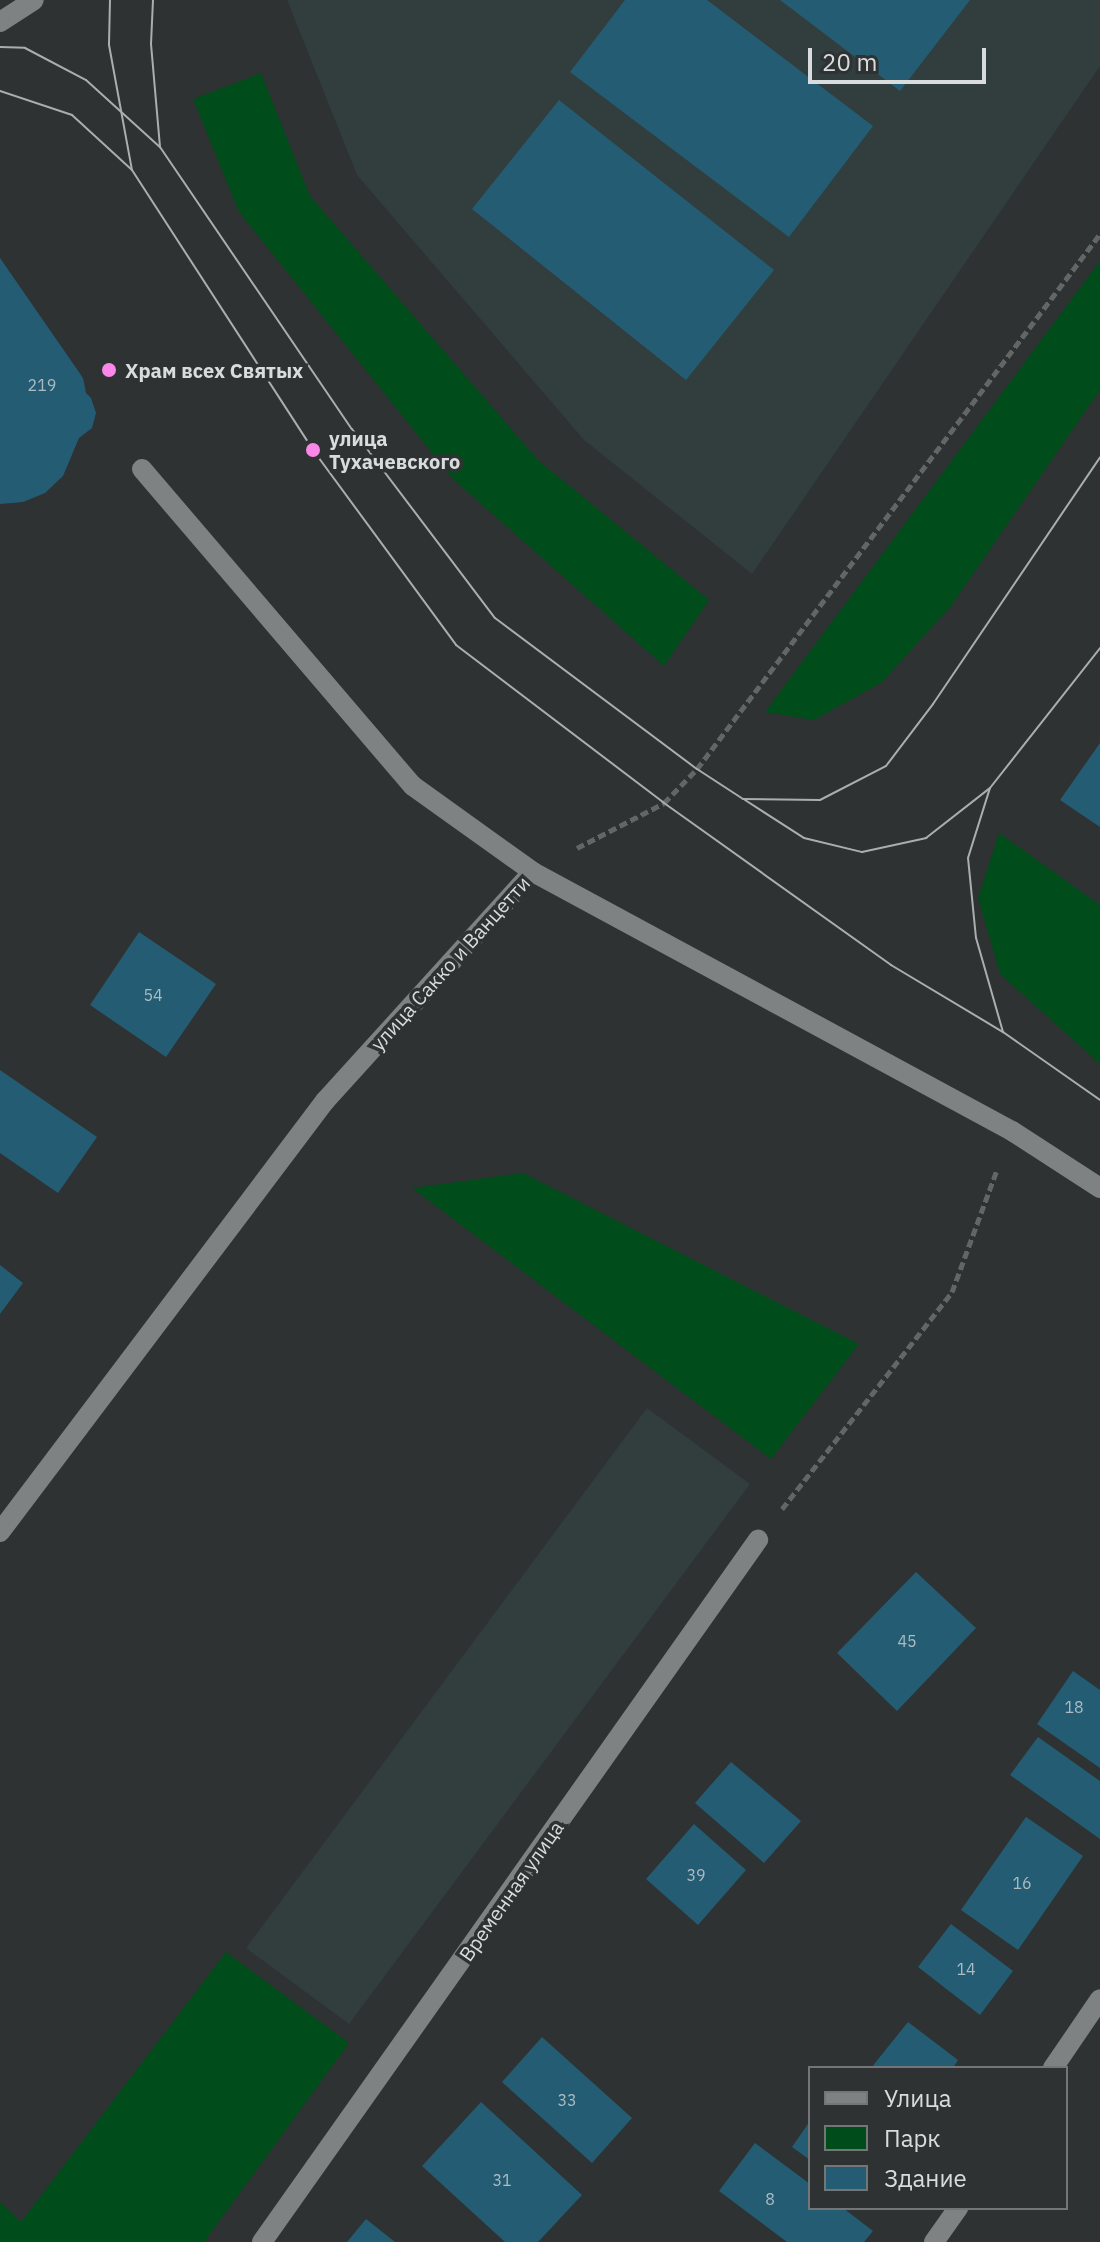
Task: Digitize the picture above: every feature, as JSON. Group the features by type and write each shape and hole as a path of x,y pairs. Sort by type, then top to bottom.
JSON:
{"street":[{"path":"0,22 34,0"},
{"path":"142,469 413,786 533,872"},
{"name":"улица Сакко и Ванцетти","path":"0,1532 325,1101 533,872 1012,1131 1100,1188"},
{"name":"Временная улица","path":"262,2242 758,1540"},
{"path":"1054,2066 1100,1999"},
{"path":"934,2242 957,2210"}],"path":[{"path":"533,872 664,803 697,769 1100,234"},
{"path":"758,1540 952,1292 1012,1131"}],"shaded area":[{"path":"287,0 1100,0 1100,66 752,574 584,440 357,175"},
{"path":"647,1408 750,1484 349,2024 246,1948"}],"green space":[{"path":"261,73 310,196 538,460 709,600 664,666 453,479 239,212 193,99"},
{"path":"1100,261 1100,390 951,606 882,682 814,720 765,712"},
{"path":"999,833 1100,905 1100,1064 1000,974 978,898"},
{"path":"523,1173 859,1344 771,1459 412,1188"},
{"path":"226,1952 349,2043 204,2242 0,2242 0,2202 21,2222"}],"building":[{"path":"625,0 707,0 873,126 789,237 570,72"},
{"path":"780,0 970,0 900,91"},
{"path":"559,100 774,270 686,380 472,209"},
{"path":"0,258 83,378 86,393 96,413 92,428 79,438 63,476 45,493 23,502 0,504"},
{"path":"1100,743 1100,827 1060,800"},
{"path":"139,932 216,984 166,1057 90,1005"},
{"path":"0,1070 97,1137 58,1193 0,1153"},
{"path":"0,1265 23,1283 0,1314"},
{"path":"916,1572 976,1628 897,1711 837,1653"},
{"path":"1073,1671 1100,1690 1100,1768 1037,1724"},
{"path":"1038,1737 1100,1781 1100,1839 1010,1775"},
{"path":"731,1762 801,1821 764,1863 695,1803"},
{"path":"1026,1817 1083,1856 1018,1950 961,1910"},
{"path":"694,1824 746,1870 698,1925 646,1879"},
{"path":"951,1924 1013,1971 980,2015 918,1967"},
{"path":"908,2022 958,2060 954,2066 873,2066"},
{"path":"542,2037 632,2118 592,2163 502,2082"},
{"path":"481,2102 582,2195 538,2242 505,2242 422,2166"},
{"path":"808,2124 808,2159 792,2147"},
{"path":"755,2143 808,2183 808,2210 846,2210 873,2231 864,2242 787,2242 719,2191"},
{"path":"366,2219 395,2242 347,2242"}],"tram line":[{"path":"110,0 109,45 132,170"},
{"path":"153,0 151,44 160,147"},
{"path":"0,47 25,48 86,80 160,147 352,429 495,618 697,769 743,799 820,800 886,766 933,704 1100,457"},
{"path":"0,91 72,115 132,170 313,450 456,645 664,803 891,965 1003,1032 1100,1100"},
{"path":"1003,1032 976,938 968,858 990,788 1100,648"},
{"path":"745,800 804,838 862,852 926,838 990,788"}],"place":[{"name":"Храм всех Святых","path":"109,370"},
{"name":"улица Тухачевского","path":"313,450"}]}
